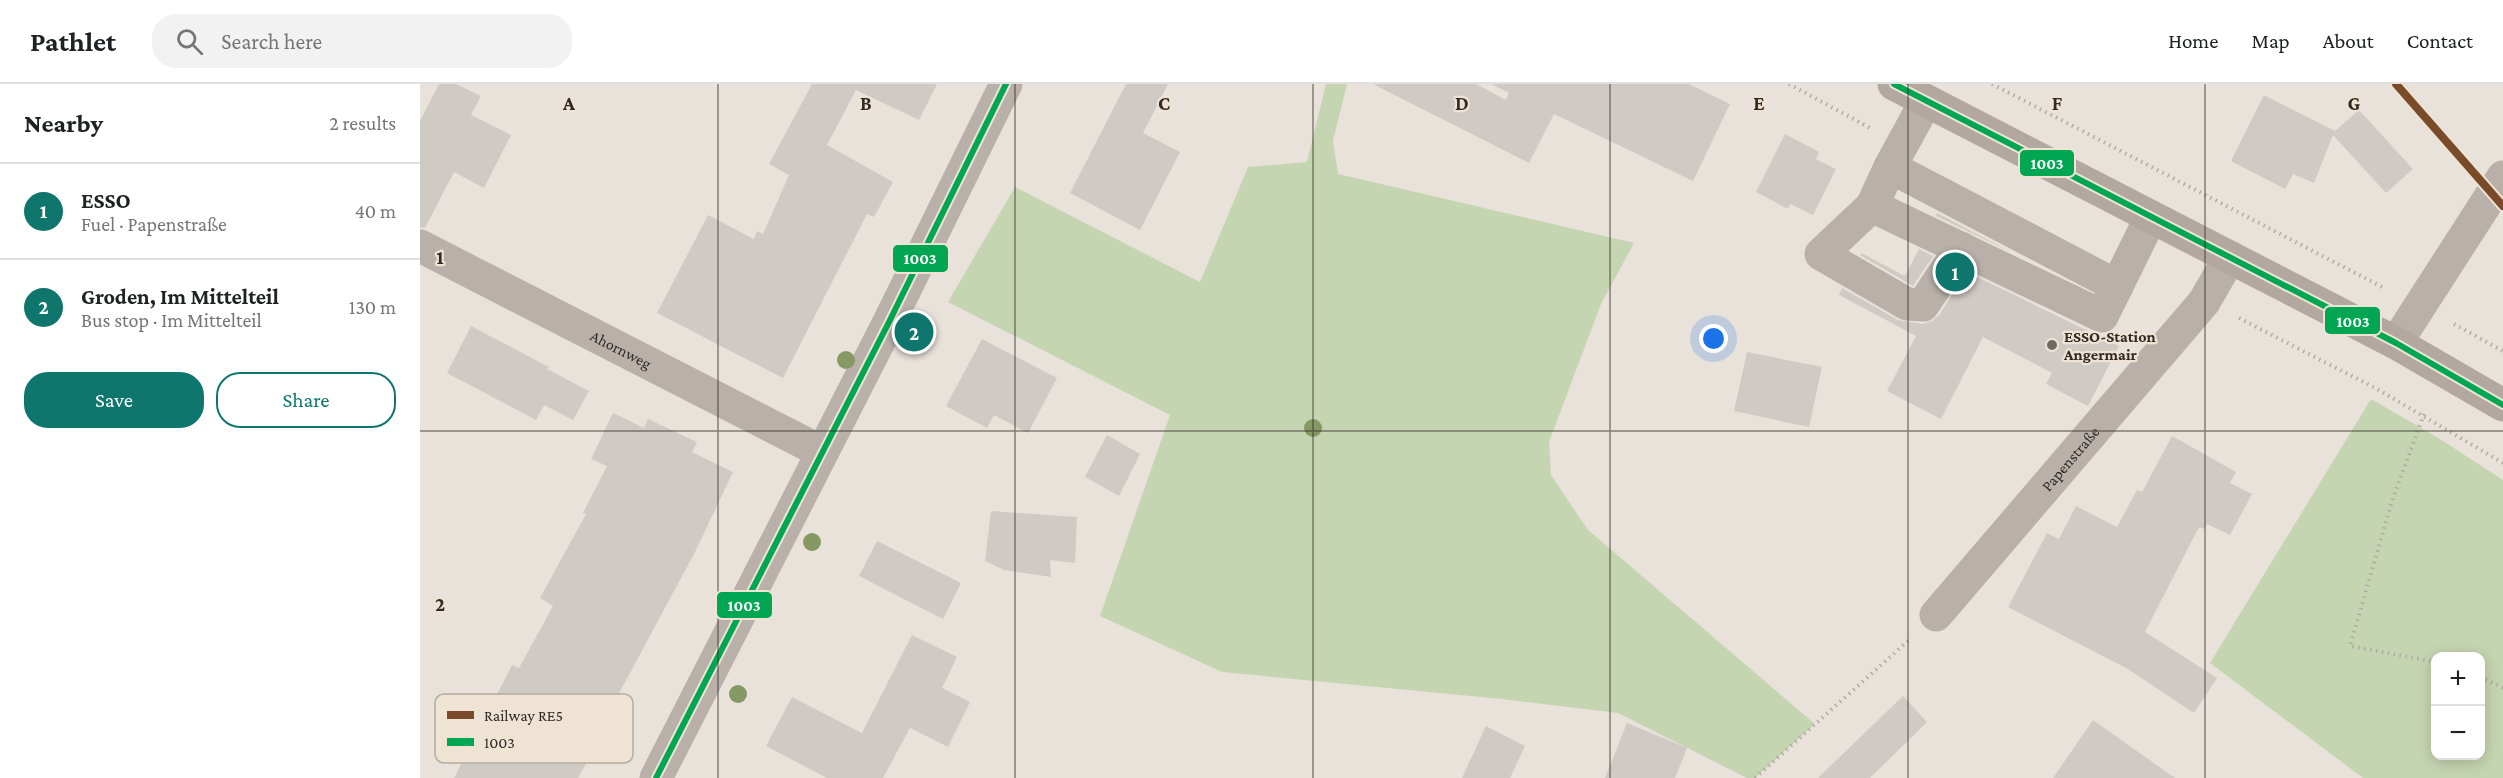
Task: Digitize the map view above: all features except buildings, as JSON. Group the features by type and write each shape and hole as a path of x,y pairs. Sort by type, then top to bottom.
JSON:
{"main road":[{"path":"1894,84 2396,344 2503,405"}],"street":[{"path":"656,778 1006,84"},
{"path":"1926,101 1890,167 1872,206 1821,254 1907,304 1923,305 1961,248"},
{"path":"1890,167 2117,286"},
{"path":"2396,344 2503,177"},
{"path":"1872,206 1961,248 2098,325 2151,217"},
{"name":"Ahornweg","path":"420,246 822,452"},
{"name":"Papenstraße","path":"1936,615 2204,302 2230,257"}],"path":[{"path":"1992,84 2389,291"},
{"path":"2448,321 2503,351"},
{"path":"2424,414 2392,501 2350,646 2431,661"},
{"path":"1755,778 1936,615"},
{"path":"2485,679 2503,688"}],"green space":[{"path":"1326,84 1347,84 1333,141 1338,174 1634,243 1601,304 1549,442 1551,475 1588,530 1815,724 1755,778 1747,778 1618,713 1502,699 1222,672 1100,616 1170,415 948,302 1015,187 1200,282 1248,167 1307,162"},
{"path":"2371,399 2440,439 2503,480 2503,778 2363,778 2210,663"}],"rail line":[{"name":"RE5","path":"2396,84 2503,206"}],"transit line":[{"name":"1003","path":"656,778 889,322 1006,84"},
{"name":"1003","path":"1894,84 2396,343 2503,405"}],"place":[{"name":"ESSO","path":"1955,272"},
{"name":"Groden, Im Mittelteil","path":"914,332"},
{"name":"ESSO-Station Angermair","path":"2052,345"}]}
